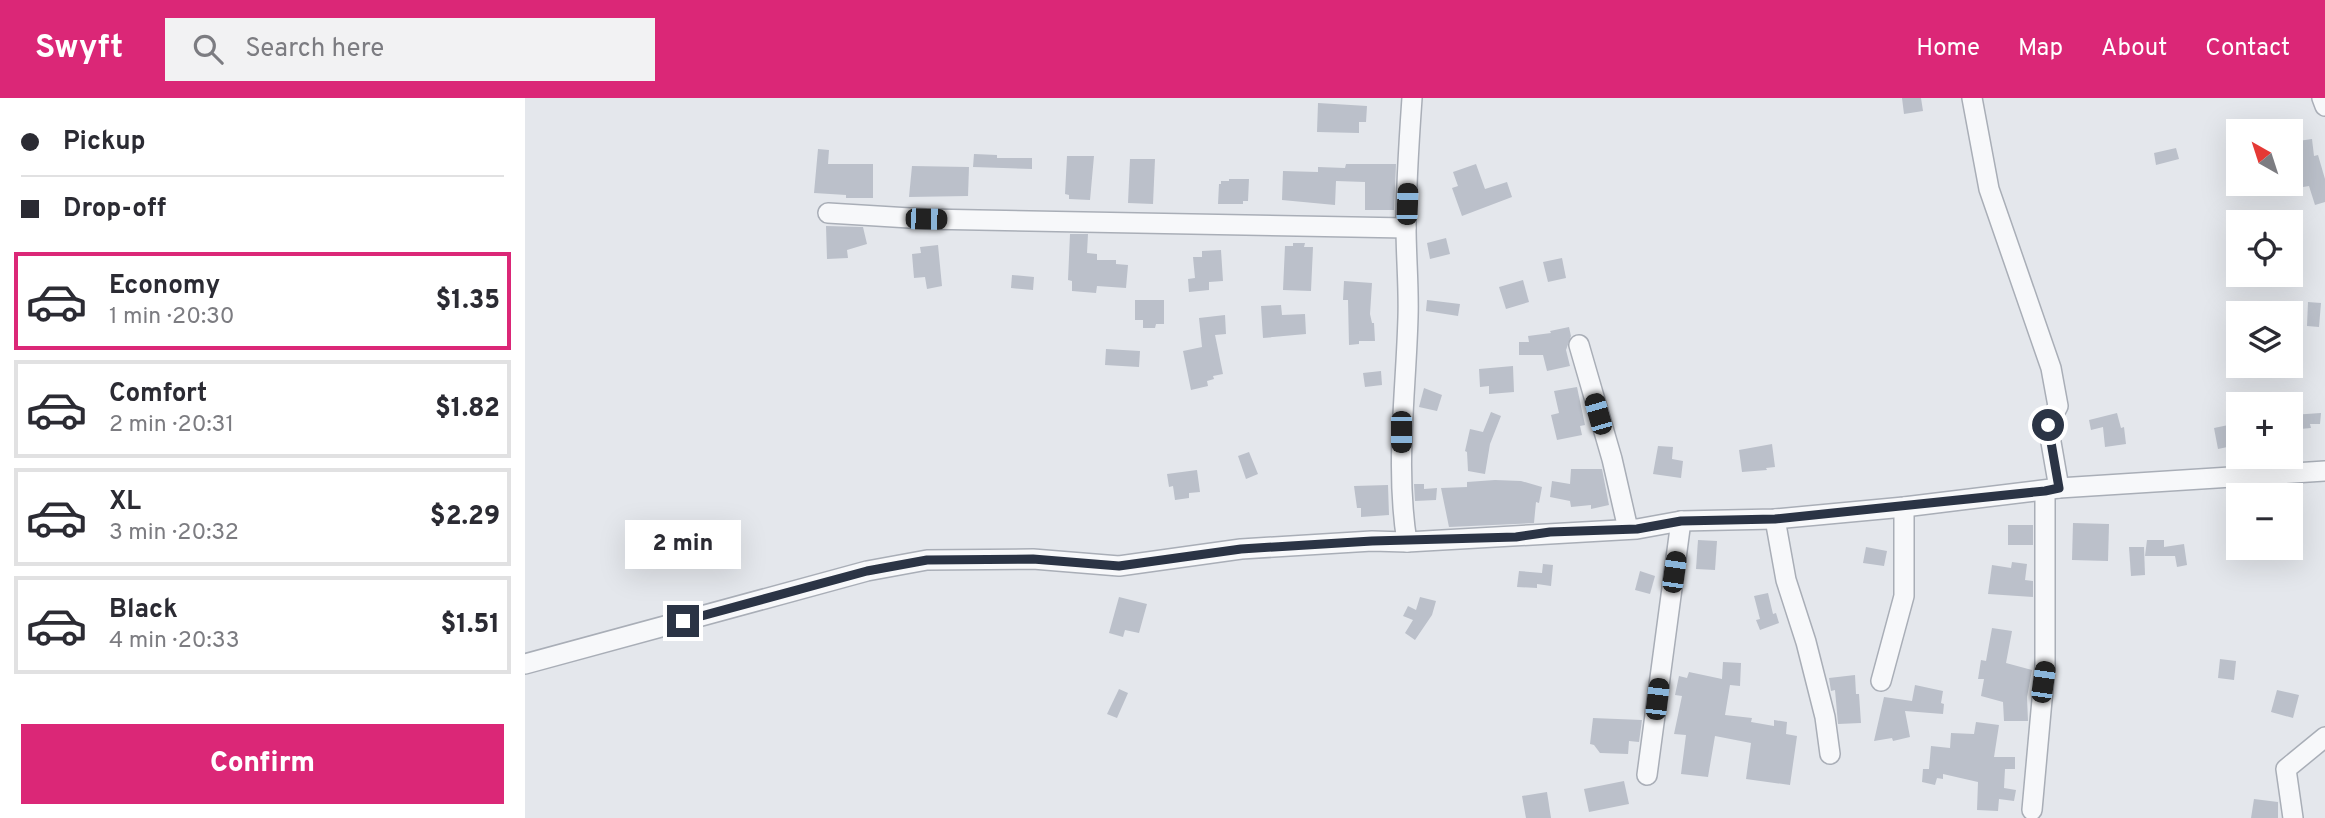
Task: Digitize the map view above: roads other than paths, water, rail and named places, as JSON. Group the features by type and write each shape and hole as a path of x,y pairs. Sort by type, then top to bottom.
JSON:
{"street":[{"path":"1406,542 1401,506 1401,432 1406,390 1406,228 1412,98"},
{"path":"1972,98 1989,189 2051,368 2057,406 2048,425 2052,490 2045,667 2032,810"},
{"path":"2322,98 2325,106"},
{"path":"828,213 926,219 1406,228"},
{"path":"1579,345 1612,459 1627,529"},
{"path":"525,664 867,571 927,560 1033,559 1119,566 1241,549 1627,529 1681,521 1775,519 1904,508 2052,490 2325,471"},
{"path":"1881,681 1905,596 1904,508"},
{"path":"1775,519 1786,580 1806,642 1825,717 1830,754"},
{"path":"1647,775 1681,521"},
{"path":"2293,818 2286,769 2325,737"}]}
